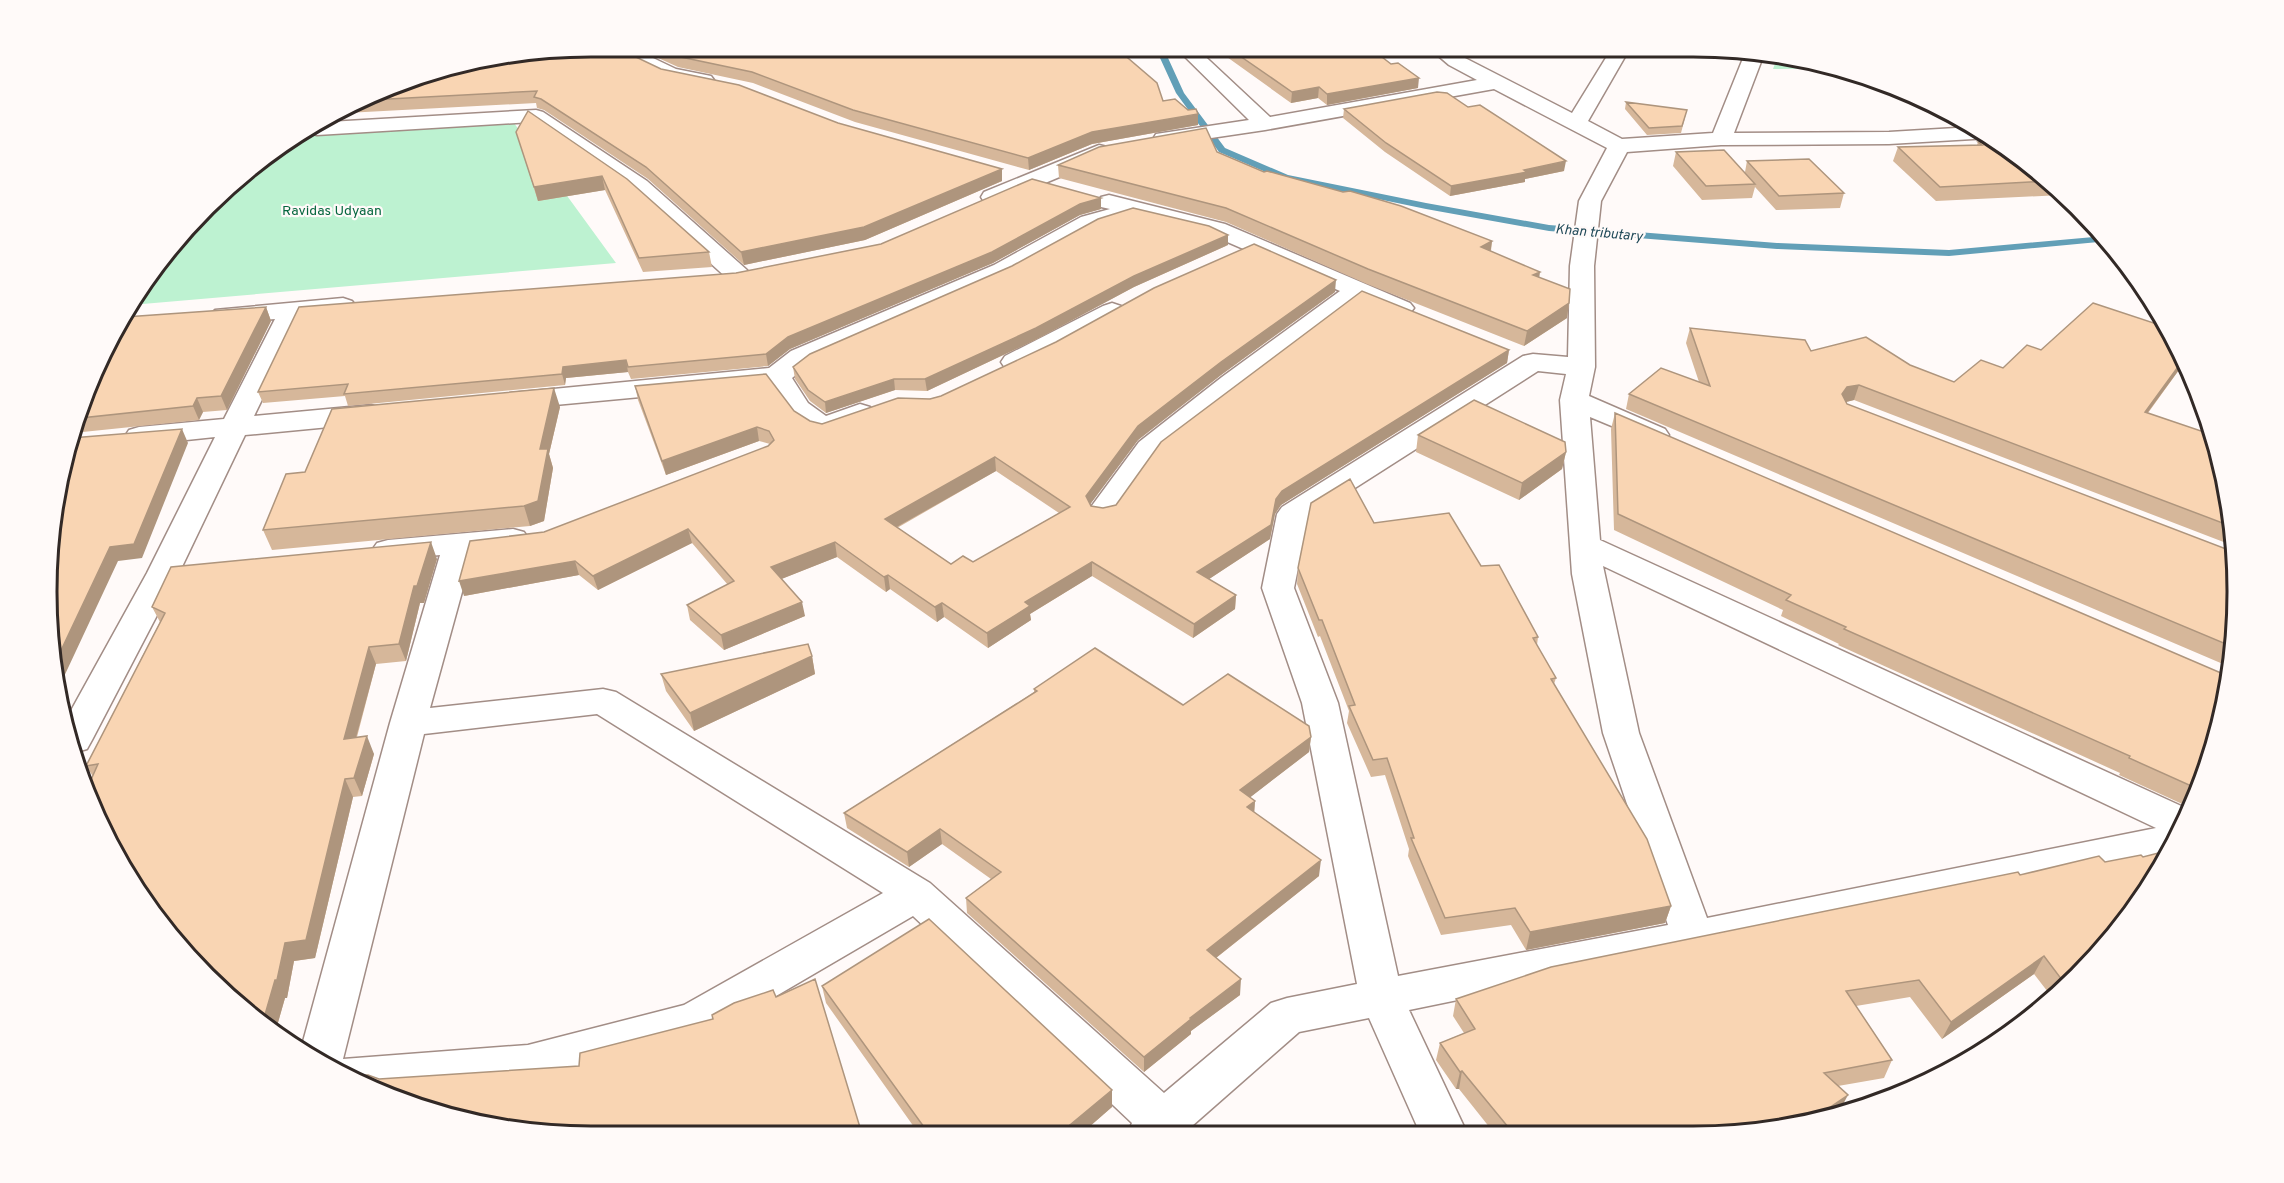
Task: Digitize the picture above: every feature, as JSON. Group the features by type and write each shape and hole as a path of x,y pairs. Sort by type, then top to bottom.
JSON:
{"street":[{"path":"638,57 671,74 725,84"},
{"path":"1193,57 1255,125"},
{"path":"1454,57 1619,146 1721,139 1889,138 1968,134"},
{"path":"1576,124 1616,57"},
{"path":"1721,139 1752,61"},
{"path":"968,207 1093,153 1131,144 1255,125 1498,82"},
{"path":"325,128 536,116 639,186 749,273 703,278"},
{"path":"1619,146 1590,201 1582,266 1577,383 1588,574 1621,733 1693,937"},
{"path":"996,170 1130,208 1217,229 1423,317"},
{"path":"483,404 777,376 801,357 1003,270 1089,222 1114,216 1130,208"},
{"path":"1220,260 1252,245"},
{"path":"1103,511 1149,448 1232,383 1358,291"},
{"path":"994,372 1047,347 1134,299"},
{"path":"202,316 363,304"},
{"path":"77,735 163,573 292,310"},
{"path":"1441,1126 1381,997 1320,703 1278,588 1293,514 1522,357 1577,383 1683,447"},
{"path":"777,376 798,409 824,427 885,404"},
{"path":"113,439 401,411"},
{"path":"365,553 536,537"},
{"path":"322,1053 408,723 460,543"},
{"path":"1586,545 2175,820"},
{"path":"163,573 198,569"},
{"path":"408,723 603,701 916,894 1154,1126"},
{"path":"1158,1126 1287,1016 1693,937 2165,841"},
{"path":"367,1076 528,1064 694,1020 916,894"}],"green space":[{"path":"1775,64 1804,69 1773,69"},
{"name":"Ravidas Udyaan","path":"514,123 616,263 141,304 167,266 214,214 266,167 317,133"}],"building":[{"path":"636,57 661,69 739,85 838,123 1002,169 864,227 741,252 646,167 541,99 534,97 537,91 384,99 420,85 487,67 557,58"},
{"path":"681,57 1127,57 1157,83 1163,101 1175,99 1188,110 1196,109 1198,114 1092,132 1028,158 853,110 752,72"},
{"path":"1241,57 1382,57 1391,64 1398,63 1419,78 1327,94 1319,87 1292,92"},
{"path":"1437,92 1447,93 1468,107 1480,105 1566,161 1524,170 1527,172 1451,186 1386,143 1344,109"},
{"path":"1626,102 1687,110 1682,126 1649,128"},
{"path":"528,111 627,179 709,252 639,258 602,176 534,187 516,132"},
{"path":"1206,128 1217,152 1264,172 1343,192 1350,191 1401,206 1492,241 1481,247 1540,272 1533,275 1570,289 1569,303 1527,331 1368,269 1226,208 1058,165 1099,147"},
{"path":"1978,142 2018,167 2035,182 1940,187 1898,147 1982,145"},
{"path":"1724,150 1755,184 1706,186 1676,152"},
{"path":"1809,159 1844,193 1779,196 1747,161"},
{"path":"1032,179 1101,198 1080,204 992,252 788,337 766,354 628,367 626,360 563,367 562,374 344,394 348,384 258,392 299,307 736,273 881,244"},
{"path":"1133,208 1209,226 1228,235 1134,276 1036,328 925,379 894,379 825,402 808,390 793,367 810,354 1012,266 1098,219"},
{"path":"1254,244 1336,280 1221,362 1138,426 1086,496 1091,506 1103,508 1116,505 1161,442 1362,291 1509,350 1282,491 1276,499 1271,525 1197,572 1236,595 1194,624 1092,562 1025,602 1030,606 987,633 942,603 935,607 888,575 884,577 835,542 771,567 802,602 721,635 687,605 734,581 688,529 593,576 575,561 459,581 470,541 544,532 768,446 774,440 769,431 757,427 662,461 635,386 766,374 794,411 810,421 822,424 898,398 930,399 941,396 1056,342 1154,288","holes":["995,457 1070,507 973,562 963,556 951,564 885,519"]},
{"path":"2093,303 2155,323 2177,368 2145,412 2202,431 2217,487 2222,523 1859,385 1847,387 1842,394 1847,404 2225,549 2227,592 2224,643 1629,394 1661,368 1710,386 1690,328 1805,340 1811,351 1866,337 1910,365 1954,382 1981,360 2003,368 2027,345 2041,350"},
{"path":"266,307 221,396 197,398 193,406 86,417 112,355 134,316"},
{"path":"554,388 540,449 548,449 538,501 524,506 263,530 286,474 305,472 332,409"},
{"path":"1474,400 1565,442 1566,452 1522,483 1418,435"},
{"path":"1615,413 2220,673 2209,730 2190,785 2129,758 2130,756 1844,629 1846,627 1786,600 1791,595 1618,514"},
{"path":"182,429 134,544 110,547 61,651 58,626 58,557 67,487 80,437"},
{"path":"1350,479 1374,523 1449,513 1481,566 1499,565 1538,637 1533,638 1556,678 1551,679 1647,839 1671,906 1530,932 1515,908 1445,918 1411,838 1414,838 1387,758 1373,760 1349,706 1355,705 1322,620 1319,620 1298,568 1311,503"},
{"path":"431,542 417,586 414,586 399,644 369,647 344,739 367,736 354,778 345,779 306,940 285,943 277,980 275,980 265,1015 214,969 167,917 129,859 112,828 91,779 98,764 86,766 165,613 152,607 171,567"},
{"path":"808,644 812,656 690,713 661,674"},
{"path":"1095,648 1183,705 1228,674 1309,726 1311,737 1240,790 1255,801 1247,807 1321,860 1207,950 1241,979 1144,1057 966,898 1001,872 940,829 907,852 844,813 1037,691 1034,689"},
{"path":"2158,853 2117,917 2061,978 2044,956 1951,1022 1919,980 1846,991 1892,1060 1824,1073 1848,1095 1828,1109 1797,1116 1727,1125 1507,1126 1462,1071 1460,1072 1440,1043 1475,1029 1456,999 1551,967 2018,872 2020,875 2099,856 2105,862 2141,855 2143,857"},
{"path":"929,919 1112,1090 1069,1126 923,1126 822,986"},
{"path":"815,979 860,1126 557,1125 487,1116 453,1108 420,1098 364,1075 379,1079 579,1066 580,1053 713,1019 712,1015 734,1003 773,990 776,997"}],"waterway":[{"name":"Khan tributary","path":"1164,57 1180,93 1222,150 1285,177 1426,206 1549,228 1777,246 1949,253 2095,240"}]}
